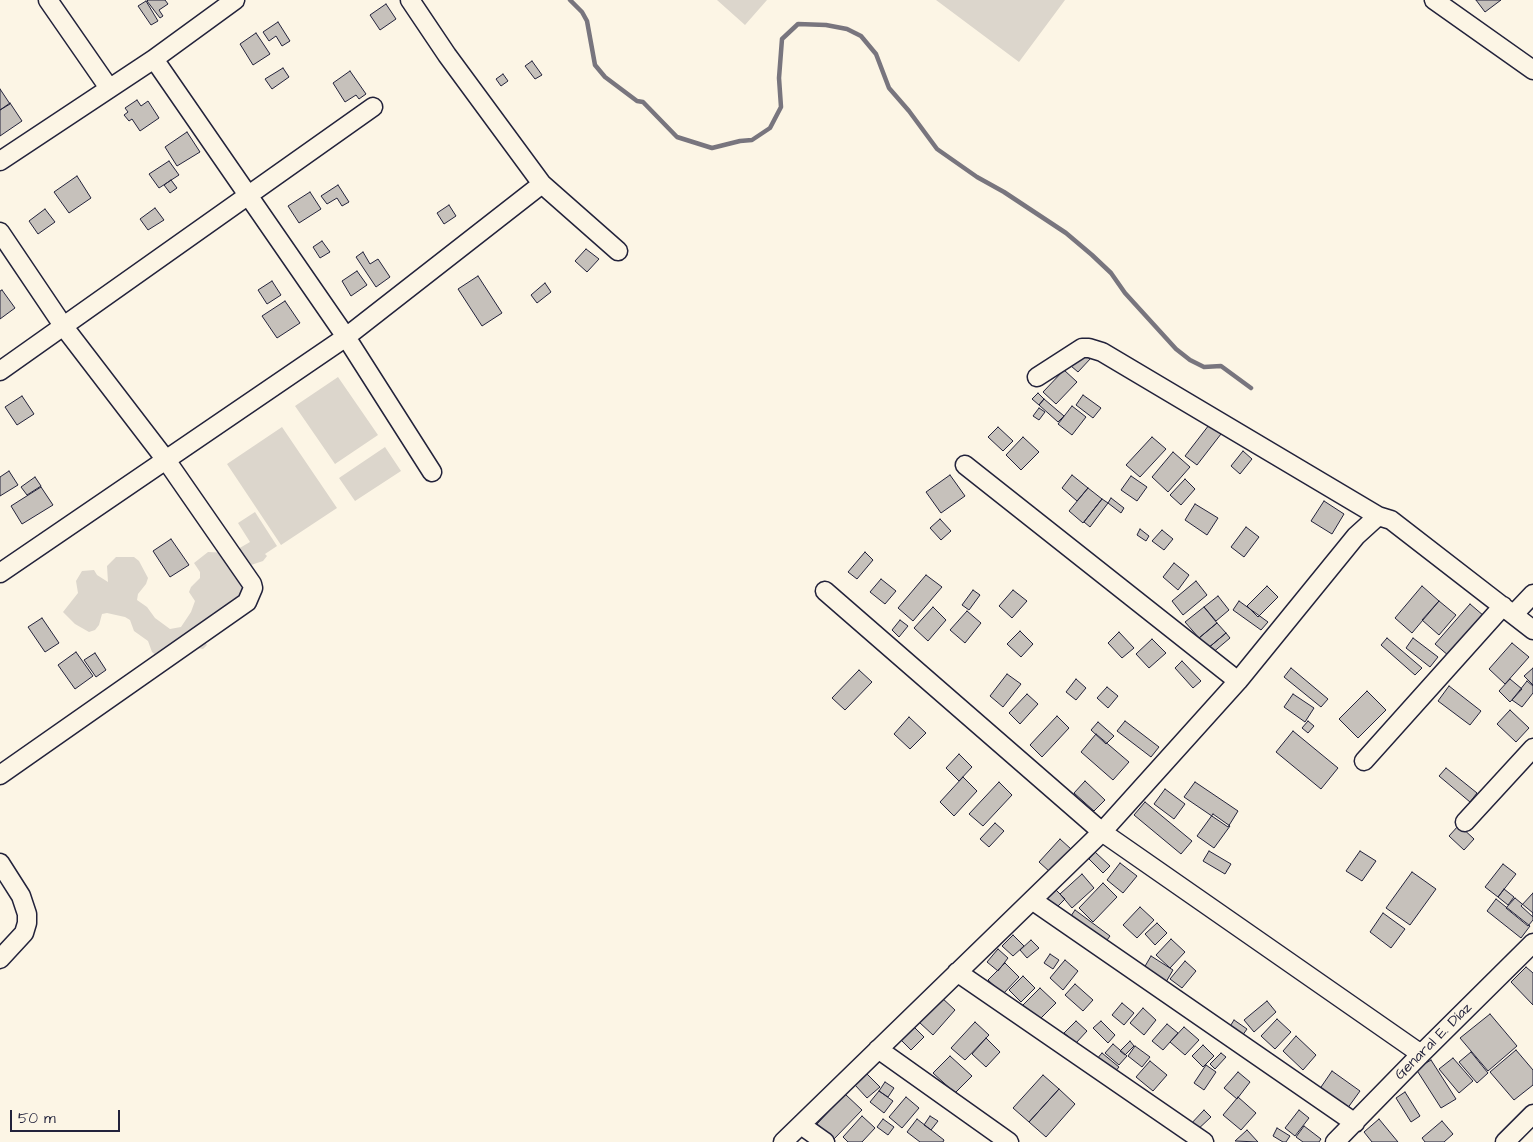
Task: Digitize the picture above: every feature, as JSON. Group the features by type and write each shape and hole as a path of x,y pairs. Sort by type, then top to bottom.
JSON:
{"street":[{"path":"48,0 109,88"},
{"path":"0,161 154,59 235,0"},
{"path":"410,0 447,56 542,184 618,251"},
{"path":"1434,0 1533,70"},
{"path":"154,59 346,337 432,472"},
{"path":"0,371 373,106"},
{"path":"0,573 346,337 542,184"},
{"path":"0,232 64,327 166,460 253,588 247,602 0,775"},
{"path":"1037,377 1082,348 1096,349 1378,516 1391,520 1533,630"},
{"path":"965,466 1238,681"},
{"path":"782,1142 1102,832 1238,681 1356,536 1378,516"},
{"path":"825,591 1102,832 1421,1054"},
{"path":"1364,761 1508,610 1533,594"},
{"path":"1465,822 1533,748"},
{"path":"0,864 21,896 27,914 24,933 0,959"},
{"path":"1032,900 1355,1123"},
{"name":"Genaral E. Díaz","path":"1336,1142 1421,1054 1533,943"},
{"path":"957,972 1204,1142"},
{"path":"878,1049 1009,1142"},
{"path":"1505,1142 1533,1114"},
{"path":"800,1125 825,1142"}],"shaded area":[{"path":"717,0 767,0 745,25"},
{"path":"936,0 1065,0 1019,62"},
{"path":"338,377 378,435 335,464 295,406"},
{"path":"282,427 337,508 281,545 227,464"},
{"path":"385,447 401,471 355,501 339,478"},
{"path":"255,512 277,546 265,554 267,556 263,561 245,567 248,584 241,601 231,601 226,605 226,612 200,635 207,645 203,649 193,647 170,666 152,652 148,641 134,631 130,620 125,617 107,613 102,614 99,625 95,630 89,632 75,624 63,612 78,593 76,581 82,571 94,570 97,575 108,582 107,566 116,557 134,557 139,561 148,578 138,594 137,600 147,607 155,618 170,629 181,627 191,612 195,601 189,592 191,587 200,578 200,572 194,563 208,552 231,553 250,542 238,523"}],"building":[{"path":"148,0 165,0 168,4 159,10 163,16 160,18"},
{"path":"1476,0 1501,0 1485,12"},
{"path":"146,1 158,21 151,25 138,6"},
{"path":"386,4 396,19 380,30 370,15"},
{"path":"278,22 290,41 282,46 276,36 269,41 263,32"},
{"path":"256,33 270,54 253,65 240,44"},
{"path":"532,61 542,75 535,79 525,66"},
{"path":"283,68 289,77 272,89 265,79"},
{"path":"350,71 366,94 359,99 356,95 345,102 333,83"},
{"path":"503,74 508,81 501,86 496,79"},
{"path":"0,89 10,104 0,110"},
{"path":"137,100 141,106 148,101 159,118 140,131 132,119 129,121 124,115 128,112 125,108"},
{"path":"10,103 22,121 0,136 0,110"},
{"path":"187,132 200,152 177,166 165,147"},
{"path":"169,161 179,175 159,188 149,174"},
{"path":"77,176 91,198 69,213 54,192"},
{"path":"171,180 177,188 170,193 164,185"},
{"path":"338,185 349,202 342,206 337,198 327,204 321,196"},
{"path":"310,192 321,209 299,223 288,206"},
{"path":"449,205 456,216 444,224 437,213"},
{"path":"155,208 164,220 148,230 140,219"},
{"path":"45,209 55,222 38,234 29,221"},
{"path":"322,241 330,252 320,258 313,247"},
{"path":"586,249 599,259 587,272 575,261"},
{"path":"363,252 370,264 378,259 390,277 376,287 356,257"},
{"path":"357,271 367,285 351,296 342,281"},
{"path":"478,276 502,313 482,326 458,289"},
{"path":"272,281 281,295 267,304 258,290"},
{"path":"545,283 551,292 537,303 531,295"},
{"path":"2,290 15,308 0,319 0,291"},
{"path":"285,301 300,323 277,338 262,316"},
{"path":"1084,352 1091,358 1078,372 1071,366"},
{"path":"1064,370 1077,382 1056,404 1043,392"},
{"path":"1038,393 1044,399 1039,405 1032,399"},
{"path":"1083,395 1101,408 1093,418 1076,405"},
{"path":"22,396 34,414 17,425 5,407"},
{"path":"1044,399 1064,416 1058,422 1039,405"},
{"path":"1072,406 1086,417 1072,435 1058,424"},
{"path":"1039,408 1045,412 1039,420 1033,416"},
{"path":"1209,425 1221,434 1197,465 1185,456"},
{"path":"998,427 1013,441 1003,451 988,437"},
{"path":"1023,437 1039,452 1021,470 1006,455"},
{"path":"1152,437 1166,449 1140,477 1126,465"},
{"path":"1243,451 1252,459 1240,474 1231,466"},
{"path":"1173,452 1190,467 1168,492 1152,477"},
{"path":"9,471 18,485 0,496 0,477"},
{"path":"950,475 965,496 941,513 926,492"},
{"path":"1072,475 1088,488 1077,501 1062,488"},
{"path":"1131,476 1147,487 1137,501 1121,490"},
{"path":"35,477 41,486 27,495 21,487"},
{"path":"1185,479 1195,489 1181,505 1170,495"},
{"path":"41,487 53,505 22,524 11,506"},
{"path":"1088,488 1102,499 1083,523 1069,511"},
{"path":"1111,498 1124,508 1121,513 1108,503"},
{"path":"1102,499 1108,503 1090,527 1084,522"},
{"path":"1324,501 1344,514 1332,534 1311,521"},
{"path":"1195,504 1218,518 1207,535 1185,520"},
{"path":"940,519 951,531 941,540 930,528"},
{"path":"1246,527 1259,537 1244,557 1231,547"},
{"path":"1140,529 1149,536 1146,541 1137,535"},
{"path":"1162,530 1173,539 1164,550 1152,541"},
{"path":"171,539 189,565 170,577 153,551"},
{"path":"865,552 873,560 857,579 848,572"},
{"path":"1174,563 1189,575 1178,590 1163,577"},
{"path":"926,575 942,587 913,621 898,608"},
{"path":"881,579 896,591 885,604 870,592"},
{"path":"1196,581 1207,595 1183,615 1172,601"},
{"path":"1267,586 1278,597 1258,617 1247,606"},
{"path":"1422,586 1439,601 1412,633 1395,618"},
{"path":"973,590 980,595 969,610 962,605"},
{"path":"1013,590 1027,601 1012,618 999,606"},
{"path":"1218,596 1229,610 1216,621 1204,607"},
{"path":"1239,601 1268,622 1261,630 1233,610"},
{"path":"1439,601 1456,615 1439,635 1422,620"},
{"path":"1470,604 1484,616 1449,656 1435,644"},
{"path":"933,607 946,620 928,641 914,628"},
{"path":"1204,607 1217,623 1199,638 1185,622"},
{"path":"967,611 981,623 965,643 950,630"},
{"path":"42,618 59,643 45,652 28,627"},
{"path":"900,620 908,626 899,637 892,630"},
{"path":"1217,623 1226,633 1207,649 1199,638"},
{"path":"1020,631 1033,644 1021,657 1007,644"},
{"path":"1119,632 1134,648 1122,658 1108,643"},
{"path":"1226,633 1230,638 1211,654 1207,649"},
{"path":"1387,638 1422,668 1415,675 1381,645"},
{"path":"1413,638 1438,657 1430,667 1406,648"},
{"path":"1152,639 1166,653 1149,668 1136,654"},
{"path":"1512,643 1529,657 1505,684 1489,669"},
{"path":"76,652 93,676 75,689 58,665"},
{"path":"95,653 106,670 96,677 84,660"},
{"path":"1182,661 1201,681 1193,688 1175,668"},
{"path":"1291,668 1328,699 1321,707 1284,677"},
{"path":"1533,668 1533,685 1524,676"},
{"path":"859,670 872,682 845,710 832,698"},
{"path":"1007,674 1021,684 1003,707 990,696"},
{"path":"1076,679 1086,688 1076,700 1066,692"},
{"path":"1510,679 1522,689 1510,702 1499,691"},
{"path":"1527,681 1533,686 1533,693 1522,707 1512,700"},
{"path":"1449,686 1481,711 1470,725 1438,701"},
{"path":"1107,687 1118,696 1108,708 1097,698"},
{"path":"1367,691 1386,710 1358,738 1339,719"},
{"path":"1027,694 1038,704 1020,724 1009,713"},
{"path":"1293,694 1314,708 1305,722 1284,707"},
{"path":"1510,710 1529,728 1516,742 1497,724"},
{"path":"1057,716 1069,728 1042,757 1030,745"},
{"path":"909,717 926,733 910,749 894,734"},
{"path":"1125,721 1159,747 1151,757 1117,731"},
{"path":"1308,721 1314,726 1308,733 1302,728"},
{"path":"1098,722 1114,736 1106,744 1091,730"},
{"path":"1293,731 1338,768 1321,789 1276,752"},
{"path":"1096,734 1129,762 1113,780 1081,752"},
{"path":"959,754 972,767 959,781 946,768"},
{"path":"1446,768 1477,793 1470,802 1439,776"},
{"path":"963,777 977,791 954,816 940,802"},
{"path":"1085,781 1105,800 1094,811 1074,793"},
{"path":"999,782 1012,795 983,826 969,814"},
{"path":"1195,782 1238,811 1228,827 1184,797"},
{"path":"1165,789 1185,804 1174,819 1154,804"},
{"path":"1145,802 1192,841 1181,854 1134,815"},
{"path":"1213,814 1230,826 1214,848 1197,836"},
{"path":"995,823 1004,831 989,847 980,839"},
{"path":"1459,825 1474,839 1464,850 1449,836"},
{"path":"1060,839 1071,849 1050,872 1039,862"},
{"path":"1209,851 1231,864 1225,874 1203,861"},
{"path":"1360,851 1376,861 1362,881 1346,871"},
{"path":"1095,852 1110,866 1103,873 1089,859"},
{"path":"1120,863 1137,876 1123,893 1107,880"},
{"path":"1503,864 1516,874 1498,897 1485,887"},
{"path":"1412,872 1436,889 1410,925 1386,908"},
{"path":"1082,874 1094,888 1072,908 1060,894"},
{"path":"1103,883 1117,897 1093,922 1079,908"},
{"path":"1504,889 1514,897 1508,905 1498,897"},
{"path":"1056,890 1065,899 1053,911 1044,902"},
{"path":"1533,893 1533,917 1521,906"},
{"path":"1515,898 1533,913 1533,920 1528,926 1506,908"},
{"path":"1496,899 1530,926 1521,938 1487,911"},
{"path":"1140,907 1154,920 1137,938 1123,925"},
{"path":"1075,910 1110,936 1104,944 1069,919"},
{"path":"1383,913 1405,929 1391,948 1370,932"},
{"path":"1157,923 1167,933 1155,945 1145,934"},
{"path":"1013,935 1024,946 1013,956 1002,946"},
{"path":"1171,939 1185,952 1170,968 1156,955"},
{"path":"1031,940 1039,948 1027,958 1020,950"},
{"path":"998,949 1008,958 998,971 987,962"},
{"path":"1050,954 1059,960 1053,969 1044,963"},
{"path":"1151,956 1173,970 1166,982 1144,968"},
{"path":"1065,960 1078,971 1063,990 1050,978"},
{"path":"1185,961 1196,971 1182,988 1170,979"},
{"path":"1005,963 1019,977 1003,994 988,980"},
{"path":"1526,967 1533,973 1533,1005 1511,982"},
{"path":"1023,976 1035,988 1021,1002 1009,990"},
{"path":"1075,984 1093,1000 1083,1011 1065,995"},
{"path":"1040,988 1056,1003 1037,1022 1021,1007"},
{"path":"941,997 955,1010 933,1035 919,1022"},
{"path":"1267,1001 1276,1012 1254,1032 1244,1020"},
{"path":"1122,1003 1134,1013 1124,1025 1112,1015"},
{"path":"1143,1008 1156,1020 1144,1035 1130,1023"},
{"path":"1490,1014 1517,1046 1488,1071 1460,1038"},
{"path":"1277,1019 1291,1032 1275,1049 1261,1036"},
{"path":"1234,1020 1247,1029 1242,1036 1229,1028"},
{"path":"1076,1021 1087,1031 1076,1043 1064,1033"},
{"path":"1101,1021 1115,1035 1108,1043 1093,1028"},
{"path":"975,1022 989,1035 965,1060 951,1048"},
{"path":"1167,1024 1178,1033 1163,1050 1152,1041"},
{"path":"913,1026 924,1037 911,1050 900,1039"},
{"path":"1184,1027 1199,1040 1185,1055 1170,1042"},
{"path":"1296,1036 1316,1055 1303,1070 1283,1051"},
{"path":"986,1038 1000,1052 986,1067 972,1054"},
{"path":"1130,1041 1134,1046 1125,1055 1120,1051"},
{"path":"1113,1044 1127,1056 1119,1065 1105,1053"},
{"path":"1203,1045 1214,1056 1203,1067 1192,1056"},
{"path":"1135,1046 1150,1057 1142,1067 1128,1056"},
{"path":"1516,1050 1533,1070 1533,1085 1514,1100 1490,1072"},
{"path":"1471,1052 1488,1073 1477,1083 1459,1062"},
{"path":"1102,1053 1119,1067 1113,1074 1096,1060"},
{"path":"1221,1053 1226,1057 1215,1069 1210,1064"},
{"path":"950,1056 972,1076 955,1093 933,1073"},
{"path":"1453,1058 1473,1081 1459,1093 1439,1069"},
{"path":"1431,1060 1456,1099 1441,1108 1416,1069"},
{"path":"1150,1061 1167,1075 1153,1091 1136,1077"},
{"path":"1206,1065 1216,1072 1204,1090 1194,1083"},
{"path":"1332,1071 1360,1091 1347,1109 1319,1090"},
{"path":"1238,1072 1250,1082 1237,1099 1224,1088"},
{"path":"867,1074 880,1087 867,1098 855,1085"},
{"path":"1043,1075 1059,1089 1029,1122 1013,1108"},
{"path":"885,1082 894,1088 888,1097 879,1091"},
{"path":"1059,1089 1075,1104 1046,1137 1029,1122"},
{"path":"879,1091 893,1101 884,1113 870,1102"},
{"path":"1405,1092 1420,1116 1411,1122 1396,1098"},
{"path":"845,1094 862,1110 834,1139 817,1124"},
{"path":"906,1097 919,1108 902,1128 889,1117"},
{"path":"1238,1097 1256,1113 1241,1130 1223,1115"},
{"path":"1204,1110 1211,1117 1195,1132 1189,1126"},
{"path":"1299,1110 1309,1118 1295,1136 1285,1128"},
{"path":"862,1116 875,1128 862,1142 848,1142 843,1137"},
{"path":"930,1116 938,1121 931,1130 924,1125"},
{"path":"883,1119 894,1127 888,1135 877,1127"},
{"path":"917,1119 944,1140 943,1142 920,1142 907,1132"},
{"path":"1379,1119 1398,1142 1372,1142 1364,1132"},
{"path":"1442,1121 1453,1134 1444,1142 1425,1142 1422,1138"},
{"path":"1304,1126 1321,1139 1319,1142 1303,1142 1296,1137"},
{"path":"1277,1128 1290,1136 1286,1142 1273,1136"},
{"path":"1247,1130 1258,1142 1235,1141"}],"waterway":[{"path":"570,0 582,12 587,21 595,65 605,77 637,101 643,102 677,137 712,148 752,140 770,128 781,107 779,78 782,39 798,24 826,25 847,29 861,36 876,54 889,88 937,149 977,177 1004,192 1066,233 1111,273 1125,293 1176,349 1190,360 1204,367 1221,366 1251,388"}]}
